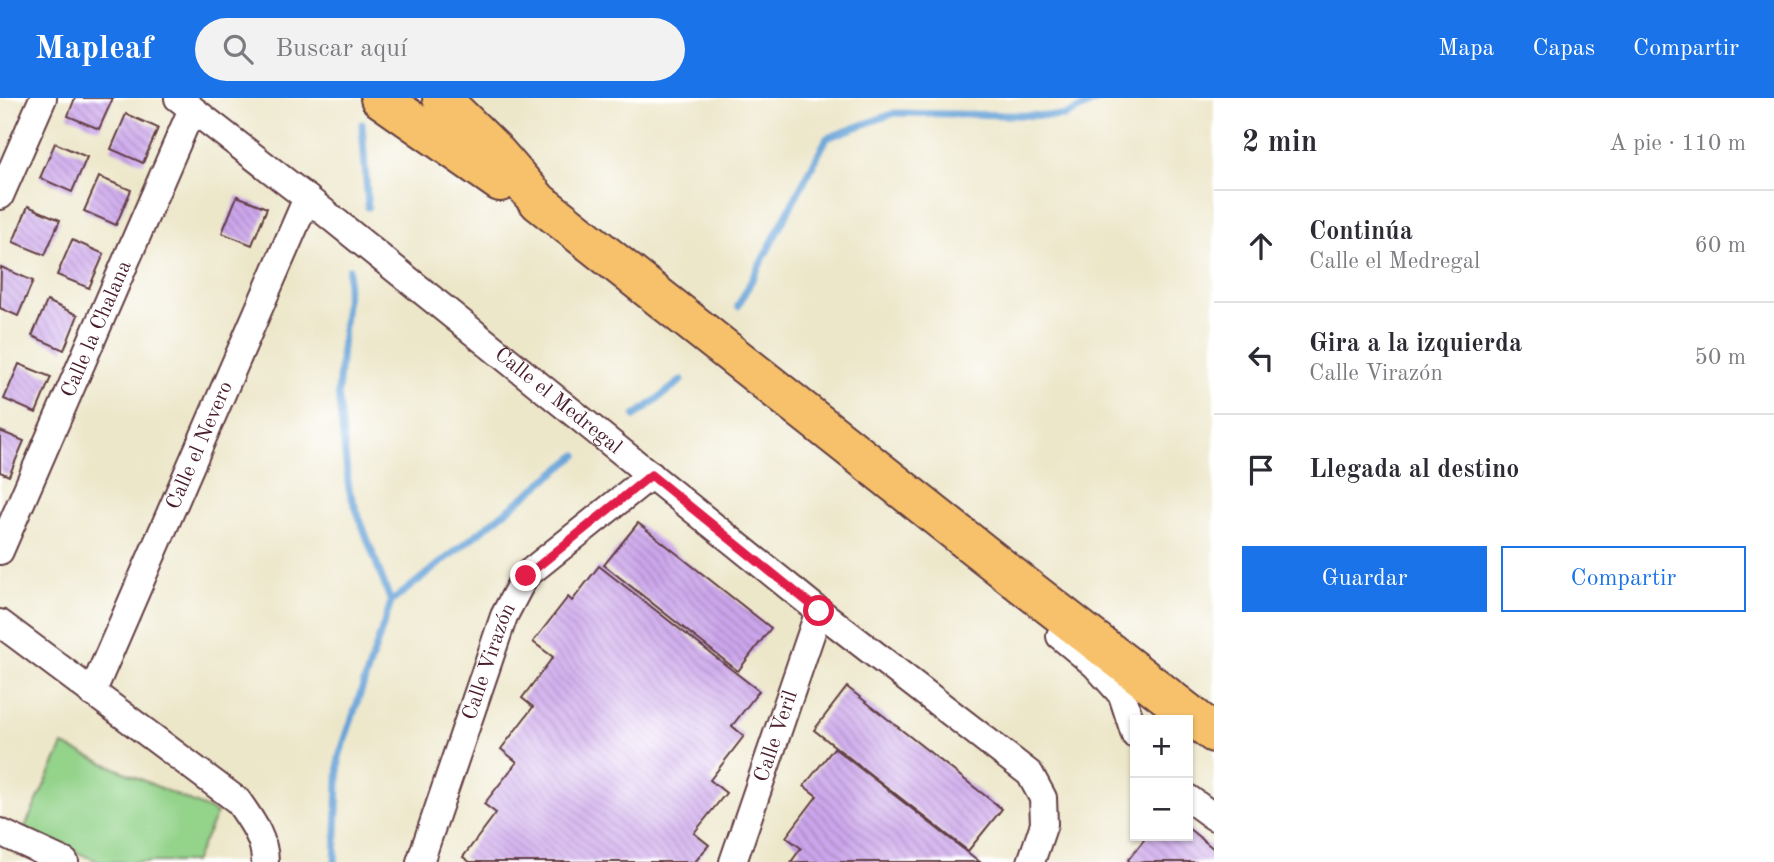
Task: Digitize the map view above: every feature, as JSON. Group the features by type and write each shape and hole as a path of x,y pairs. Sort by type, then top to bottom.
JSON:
{"highway":[{"path":"380,98 512,190 539,202"},
{"path":"442,98 493,149 539,202 1214,733"}],"street":[{"path":"0,196 43,98"},
{"name":"Calle el Medregal","path":"185,103 307,198 819,611 1030,774 1043,798 1044,824 1031,862"},
{"name":"Calle la Chalana","path":"0,551 185,103"},
{"name":"Calle el Nevero","path":"92,693 307,198"},
{"name":"Calle Virazón","path":"420,862 504,616 526,576 651,475"},
{"path":"1023,584 1052,629 1095,665 1122,695 1130,720"},
{"name":"Calle Veril","path":"733,862 819,611"},
{"path":"0,623 238,801 257,829 265,862"},
{"path":"1193,802 1214,817"},
{"path":"0,832 28,854 65,862"}],"green space":[{"path":"63,745 217,813 194,862 99,862 24,829"}],"building":[{"path":"75,98 113,98 99,129 68,116"},
{"path":"126,114 158,128 143,163 111,149"},
{"path":"55,143 87,157 72,192 40,178"},
{"path":"99,177 131,190 116,225 84,211"},
{"path":"237,196 267,208 252,245 222,233"},
{"path":"28,206 60,220 45,255 13,242"},
{"path":"72,240 104,254 89,288 57,275"},
{"path":"1,267 33,281 18,316 0,308"},
{"path":"47,301 78,315 64,350 32,336"},
{"path":"19,364 51,377 36,413 4,399"},
{"path":"0,431 24,441 9,476 0,472"},
{"path":"638,523 771,628 738,671 604,565"},
{"path":"599,566 759,691 732,726 744,736 710,780 726,793 694,833 709,845 695,862 470,862 463,857 496,813 484,804 517,762 501,749 533,707 522,698 553,657 533,642 568,597 572,601"},
{"path":"847,687 1002,809 968,851 814,730"},
{"path":"834,748 980,862 791,862 801,848 786,837 817,796 804,786"},
{"path":"1193,832 1214,849 1214,862 1128,860 1143,841 1193,841"}],"waterway":[{"path":"738,306 827,138 895,113 1065,116 1101,98"},
{"path":"362,124 368,207"},
{"path":"349,269 338,392 349,490 391,602"},
{"path":"635,416 682,380"},
{"path":"335,862 339,757 391,602 577,455"}],"route":[{"path":"526,576 651,475 819,611"}]}
